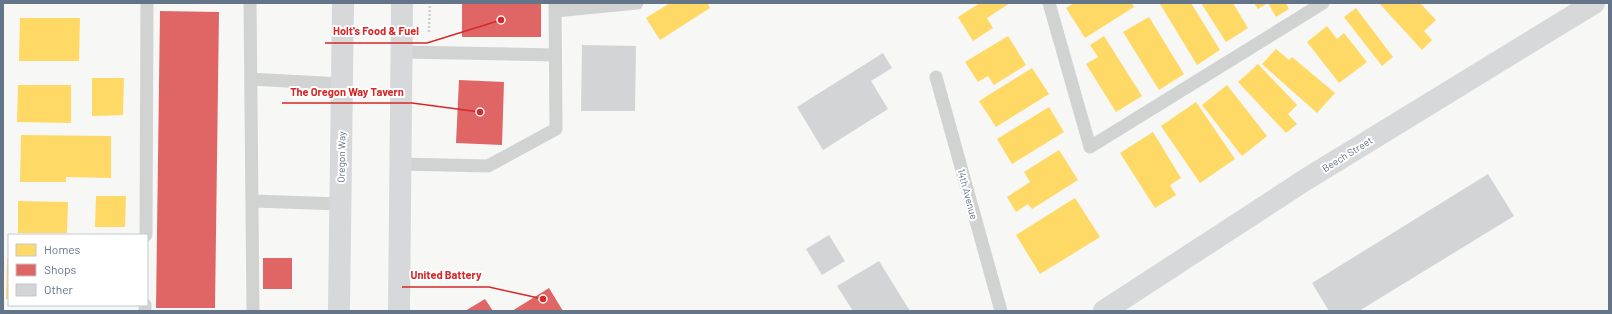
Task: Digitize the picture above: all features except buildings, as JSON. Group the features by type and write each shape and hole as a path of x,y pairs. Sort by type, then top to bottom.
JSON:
{"main road":[{"name":"Oregon Way","path":"339,311 343,3"},
{"path":"399,311 402,3"},
{"name":"Beech Street","path":"1104,311 1305,180 1594,3"}],"lane":[{"path":"146,234 147,3"},
{"path":"250,3 253,311"},
{"path":"400,164 488,166 556,129 555,7 637,3"},
{"path":"1049,3 1090,147 1323,3"},
{"path":"401,52 555,55"},
{"name":"14th Avenue","path":"936,77 1001,311"},
{"path":"251,79 342,84"},
{"path":"252,201 341,204"}],"path":[{"path":"429,52 430,3"}],"place":[{"name":"Holt's Food & Fuel","path":"501,20"},
{"name":"The Oregon Way Tavern","path":"480,112"},
{"name":"United Battery","path":"543,299"}]}
